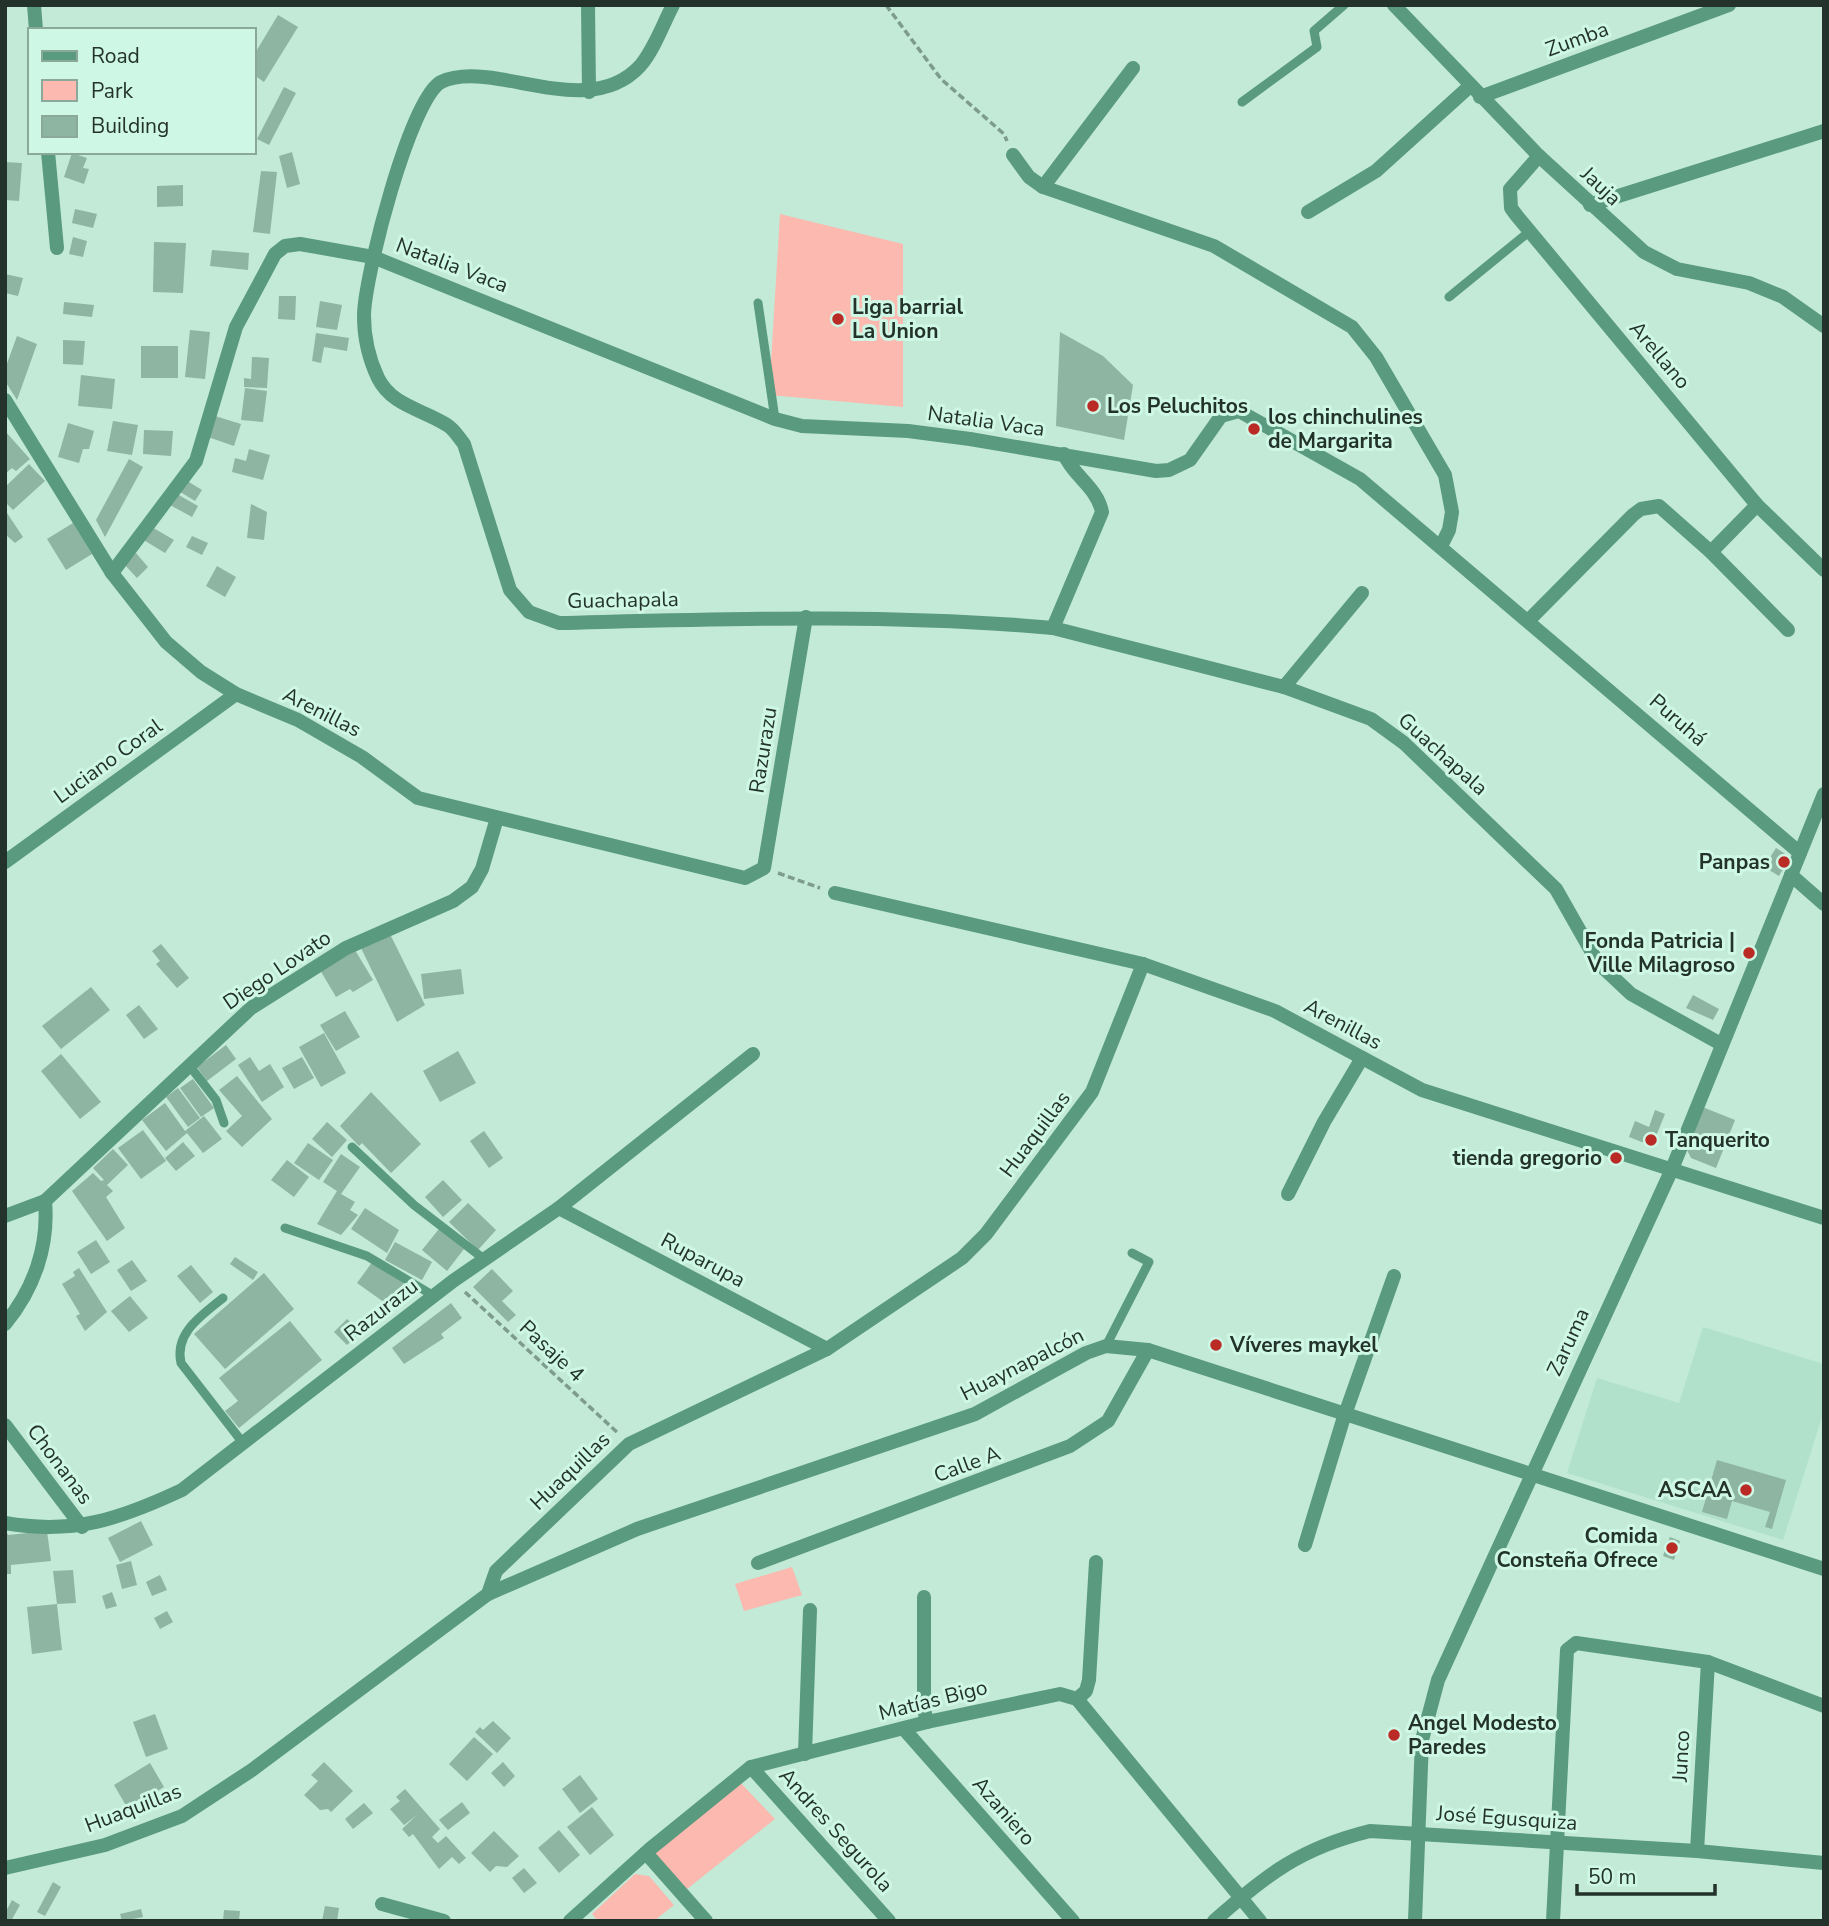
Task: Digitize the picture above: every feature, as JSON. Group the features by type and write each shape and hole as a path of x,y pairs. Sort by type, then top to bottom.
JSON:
{"street":[{"path":"34,5 36,28"},
{"path":"588,5 589,92 617,83 640,65 673,5"},
{"name":"Jauja","path":"1394,5 1539,156 1644,253 1677,269 1749,283 1783,297 1824,326"},
{"name":"Zumba","path":"1475,91 1729,5"},
{"path":"1043,187 1133,68"},
{"name":"Guachapala","path":"589,92 480,76 442,82 426,96 413,120 373,257 364,314 368,349 379,379 398,402 449,426 464,444 510,590 529,612 559,623 806,617 960,620 1053,628 1284,687 1371,719 1404,743 1556,889 1598,963 1631,993 1721,1044"},
{"path":"1308,212 1376,171 1475,91"},
{"path":"1590,205 1824,131"},
{"path":"48,154 57,248"},
{"path":"1013,155 1029,177 1043,187 1214,246 1352,327 1376,357 1445,475 1452,512 1449,530 1441,546"},
{"name":"Arellano","path":"1539,156 1510,188 1511,208 1757,505 1824,570"},
{"name":"Natalia Vaca","path":"112,573 196,461 236,327 275,254 285,246 300,244 373,257 775,419 802,426 908,431 1064,454 1156,471 1169,470 1190,460 1222,416 1239,411 1360,479 1529,620"},
{"name":"Arenillas","path":"8,409 112,573 166,642 201,672 236,695 298,720 362,757 418,798 746,877 764,868"},
{"path":"1053,628 1102,512 1100,501 1069,465 1064,454"},
{"path":"1711,552 1757,505"},
{"path":"1529,620 1641,509 1659,506 1711,552 1788,630"},
{"path":"1284,687 1362,593"},
{"name":"Razurazu","path":"764,868 806,617"},
{"name":"Puruhá","path":"1529,620 1800,853"},
{"name":"Luciano Coral","path":"5,862 236,695"},
{"name":"Zaruma","path":"1415,1921 1422,1740 1427,1711 1438,1680 1530,1474 1672,1169 1824,794"},
{"name":"Diego Lovato","path":"5,1216 45,1201 251,1008 336,955 453,901 472,887 482,869 497,818"},
{"path":"1791,875 1824,904"},
{"name":"Arenillas","path":"835,893 1143,964 1275,1011 1422,1090 1824,1218"},
{"name":"Huaquillas","path":"5,1868 106,1845 182,1816 252,1770 488,1594 496,1571 629,1444 827,1349 962,1258 986,1234 1092,1092 1143,964"},
{"name":"Razurazu","path":"5,1523 32,1528 82,1527 136,1512 182,1490 453,1281 559,1208 753,1054"},
{"path":"1288,1194 1324,1122 1362,1058"},
{"path":"5,1324 22,1303 39,1264 47,1225 45,1201"},
{"name":"Ruparupa","path":"559,1208 827,1349"},
{"path":"1305,1545 1394,1276"},
{"name":"Huaynapalcón","path":"488,1594 637,1529 975,1414 1086,1353 1106,1346 1148,1350 1824,1569"},
{"name":"Calle A","path":"758,1563 1070,1446 1108,1421 1148,1350"},
{"name":"Chonanas","path":"5,1425 82,1527"},
{"path":"1096,1562 1089,1680 1086,1691 1077,1699 1260,1921"},
{"path":"924,1597 924,1709 927,1721"},
{"path":"805,1754 810,1610"},
{"path":"1553,1921 1567,1650 1571,1645 1576,1643 1708,1662 1824,1706"},
{"name":"Junco","path":"1697,1851 1708,1662"},
{"name":"Matías Bigo","path":"569,1921 646,1853 751,1767 927,1721 1042,1695 1060,1694 1077,1699"},
{"name":"Azaniero","path":"904,1729 1073,1921"},
{"name":"Andres Segurola","path":"751,1767 889,1921"},
{"name":"José Egusquiza","path":"1214,1921 1294,1858 1329,1841 1370,1831 1697,1851 1824,1863"},
{"path":"646,1853 706,1921"},
{"path":"382,1904 409,1917 444,1921"}],"lane":[{"path":"1242,103 1317,47 1314,31 1344,5"},
{"path":"1449,297 1530,231"},
{"path":"758,303 775,419"},
{"path":"189,1065 216,1100 224,1123"},
{"path":"352,1147 414,1205 484,1259"},
{"path":"285,1228 367,1256 434,1296"},
{"path":"1106,1346 1149,1262 1132,1253"},
{"path":"223,1297 195,1322 180,1345 179,1354 181,1363 243,1443"}],"path":[{"path":"886,5 941,79 1004,134 1013,155"},
{"path":"764,868 835,893"},
{"name":"Pasaje 4","path":"453,1281 629,1444"}],"shaded area":[{"path":"1703,1327 1824,1364 1824,1411 1783,1540 1567,1473 1597,1378 1679,1403"}],"green space":[{"name":"Liga barrial La Union","path":"780,214 903,244 903,407 769,395"},
{"path":"792,1567 802,1595 744,1611 735,1584"},
{"path":"737,1779 775,1819 682,1893 650,1849"},
{"path":"635,1874 649,1876 674,1905 654,1921 598,1921 592,1914"}],"building":[{"path":"278,15 298,27 264,82 256,76 256,52"},
{"path":"284,87 296,93 269,145 257,139"},
{"path":"292,152 300,184 287,188 279,156"},
{"path":"72,154 87,158 83,168 89,169 84,184 64,177"},
{"path":"5,162 22,163 19,201 5,200"},
{"path":"261,171 277,172 270,234 253,232"},
{"path":"183,185 183,206 157,207 157,186"},
{"path":"75,209 97,214 93,228 72,223"},
{"path":"73,237 87,241 83,257 69,254"},
{"path":"154,242 186,243 183,293 153,292"},
{"path":"212,250 249,253 248,270 210,266"},
{"path":"5,274 23,278 18,296 5,293"},
{"path":"279,296 296,296 295,320 278,319"},
{"path":"320,301 342,305 337,330 316,327"},
{"path":"64,302 94,305 92,317 63,314"},
{"path":"190,330 210,332 205,379 185,377"},
{"name":"Los Peluchitos","path":"1060,332 1103,356 1133,385 1124,440 1056,426"},
{"path":"316,333 349,338 347,351 324,347 321,363 312,361"},
{"path":"17,336 37,344 17,400 5,381 5,369"},
{"path":"63,340 85,341 83,365 63,364"},
{"path":"141,346 178,346 178,378 141,378"},
{"path":"252,357 269,358 267,388 244,387 244,378 251,379"},
{"path":"81,375 115,379 112,409 78,406"},
{"path":"245,388 267,391 263,422 241,420"},
{"path":"215,416 241,424 234,446 208,437"},
{"path":"113,421 138,425 132,455 107,451"},
{"path":"68,423 94,431 89,449 83,449 79,463 58,457"},
{"path":"144,430 173,431 171,456 143,454"},
{"path":"5,431 30,459 16,471 12,468 5,474"},
{"path":"249,449 270,455 263,480 232,472 235,458 246,461"},
{"path":"129,459 143,467 105,537 96,520"},
{"path":"29,464 45,481 13,510 5,502 5,487"},
{"path":"184,479 202,490 195,501 177,490"},
{"path":"177,494 198,506 192,517 170,505"},
{"path":"251,504 267,512 264,540 247,538"},
{"path":"5,510 23,537 15,543 5,534"},
{"path":"73,523 92,554 66,570 47,539"},
{"path":"150,526 174,540 165,553 142,539"},
{"path":"192,536 208,543 202,555 186,547"},
{"path":"136,553 148,567 137,578 124,564"},
{"path":"217,566 236,577 225,597 206,586"},
{"path":"1776,848 1787,855 1787,862 1779,876 1764,867"},
{"path":"390,934 425,1005 397,1022 361,948"},
{"path":"161,944 189,978 177,988 156,964 160,961 152,951"},
{"path":"355,950 373,980 353,992 350,989 336,997 320,970"},
{"path":"461,969 464,994 424,999 421,974"},
{"path":"91,987 110,1010 61,1049 42,1026"},
{"path":"1693,995 1719,1009 1713,1020 1686,1008"},
{"path":"139,1005 158,1029 144,1039 126,1015"},
{"path":"345,1011 360,1037 336,1051 320,1025"},
{"path":"324,1033 346,1073 321,1087 299,1047"},
{"path":"226,1045 236,1059 207,1081 197,1067"},
{"path":"458,1051 476,1083 440,1102 423,1071"},
{"path":"61,1054 101,1102 80,1119 41,1071"},
{"path":"250,1057 259,1071 270,1064 284,1087 262,1102 238,1065"},
{"path":"302,1057 314,1078 294,1089 282,1068"},
{"path":"237,1076 272,1119 242,1147 226,1131 242,1116 219,1090"},
{"path":"193,1079 214,1108 201,1117 180,1088"},
{"path":"178,1088 200,1118 188,1127 166,1097"},
{"path":"371,1092 421,1144 391,1173 362,1143 359,1146 340,1126"},
{"path":"165,1103 185,1131 204,1116 222,1139 203,1153 187,1133 166,1151 142,1120"},
{"path":"1700,1106 1735,1120 1716,1168 1691,1158 1685,1146"},
{"path":"1655,1110 1665,1114 1652,1146 1629,1137 1635,1121 1649,1127"},
{"path":"327,1122 347,1140 332,1157 312,1139"},
{"path":"143,1130 166,1161 141,1179 118,1148"},
{"path":"484,1131 503,1158 489,1168 470,1141"},
{"path":"183,1142 195,1156 176,1171 165,1158"},
{"path":"308,1143 333,1160 319,1180 294,1163"},
{"path":"113,1149 128,1165 107,1185 113,1191 106,1197 125,1228 107,1241 72,1191 93,1173 101,1181 104,1180 93,1168"},
{"path":"341,1154 360,1167 341,1194 355,1202 350,1210 358,1215 341,1235 317,1224 337,1191 323,1182"},
{"path":"287,1160 309,1177 294,1197 271,1180"},
{"path":"443,1180 462,1200 443,1217 425,1197"},
{"path":"468,1203 496,1230 478,1250 449,1222"},
{"path":"365,1208 399,1230 387,1253 351,1229"},
{"path":"439,1229 464,1249 447,1271 422,1250"},
{"path":"96,1240 110,1262 91,1274 77,1252"},
{"path":"395,1242 432,1262 422,1280 385,1260"},
{"path":"235,1257 258,1272 253,1280 230,1264"},
{"path":"132,1260 147,1281 131,1291 117,1270"},
{"path":"373,1261 404,1283 388,1305 357,1283"},
{"path":"191,1265 213,1292 200,1303 177,1276"},
{"path":"79,1268 107,1312 85,1331 76,1316 80,1314 62,1284 75,1276 73,1272"},
{"path":"492,1269 513,1291 502,1301 516,1315 508,1322 473,1287"},
{"path":"264,1273 294,1309 225,1369 194,1334"},
{"path":"130,1296 148,1318 129,1332 111,1311"},
{"path":"451,1303 462,1318 441,1334 444,1338 404,1364 392,1348"},
{"path":"347,1319 361,1332 347,1345 334,1332"},
{"path":"290,1321 322,1360 239,1428 225,1411 238,1401 219,1378"},
{"name":"ASCAA","path":"1717,1460 1786,1480 1772,1529 1765,1527 1770,1512 1732,1501 1727,1519 1702,1512"},
{"path":"141,1521 153,1545 120,1562 108,1538"},
{"path":"5,1529 8,1535 47,1531 51,1561 11,1565 11,1574 5,1574"},
{"name":"Comida Consteña Ofrece","path":"1670,1537 1680,1541 1674,1560 1663,1556"},
{"path":"131,1561 137,1585 122,1589 116,1565"},
{"path":"73,1570 76,1603 57,1604 53,1571"},
{"path":"160,1575 167,1590 152,1596 146,1582"},
{"path":"112,1592 117,1606 106,1609 102,1596"},
{"path":"57,1604 62,1650 32,1654 27,1607"},
{"path":"167,1611 173,1622 160,1629 154,1618"},
{"path":"155,1714 168,1749 146,1757 133,1722"},
{"path":"493,1721 511,1738 497,1753 475,1732 480,1727 483,1730"},
{"path":"474,1737 493,1754 467,1781 449,1764"},
{"path":"324,1762 353,1791 331,1812 328,1809 320,1810 304,1795 318,1781 311,1775"},
{"path":"503,1762 515,1776 504,1787 491,1773"},
{"path":"150,1763 164,1787 128,1809 114,1785"},
{"path":"580,1775 598,1799 580,1813 562,1789"},
{"path":"405,1789 440,1829 432,1837 438,1843 446,1836 466,1858 459,1864 452,1857 439,1869 413,1834 409,1837 402,1829 417,1815 404,1825 390,1809 400,1801 396,1797"},
{"path":"462,1802 470,1813 448,1830 439,1820"},
{"path":"364,1803 373,1813 353,1829 345,1819"},
{"path":"592,1807 614,1835 590,1855 567,1827"},
{"path":"559,1830 580,1855 559,1873 538,1848"},
{"path":"494,1831 519,1856 507,1867 496,1866 490,1872 471,1853"},
{"path":"524,1868 537,1883 524,1893 512,1878"},
{"path":"53,1882 61,1887 45,1916 37,1912"},
{"path":"12,1900 20,1905 11,1921 5,1921 5,1913"},
{"path":"325,1906 339,1908 337,1921 322,1921"},
{"path":"141,1909 143,1917 122,1921 120,1914"},
{"path":"224,1910 240,1911 239,1921 223,1921"}],"place":[{"name":"Liga barrial La Union","path":"838,319"},
{"name":"Los Peluchitos","path":"1093,406"},
{"name":"los chinchulines de Margarita","path":"1254,429"},
{"name":"Panpas","path":"1784,862"},
{"name":"Fonda Patricia | Ville Milagroso","path":"1749,953"},
{"name":"Tanquerito","path":"1651,1140"},
{"name":"tienda gregorio","path":"1616,1158"},
{"name":"Víveres maykel","path":"1216,1345"},
{"name":"ASCAA","path":"1746,1490"},
{"name":"Comida Consteña Ofrece","path":"1672,1548"},
{"name":"Angel Modesto Paredes","path":"1394,1735"}]}
